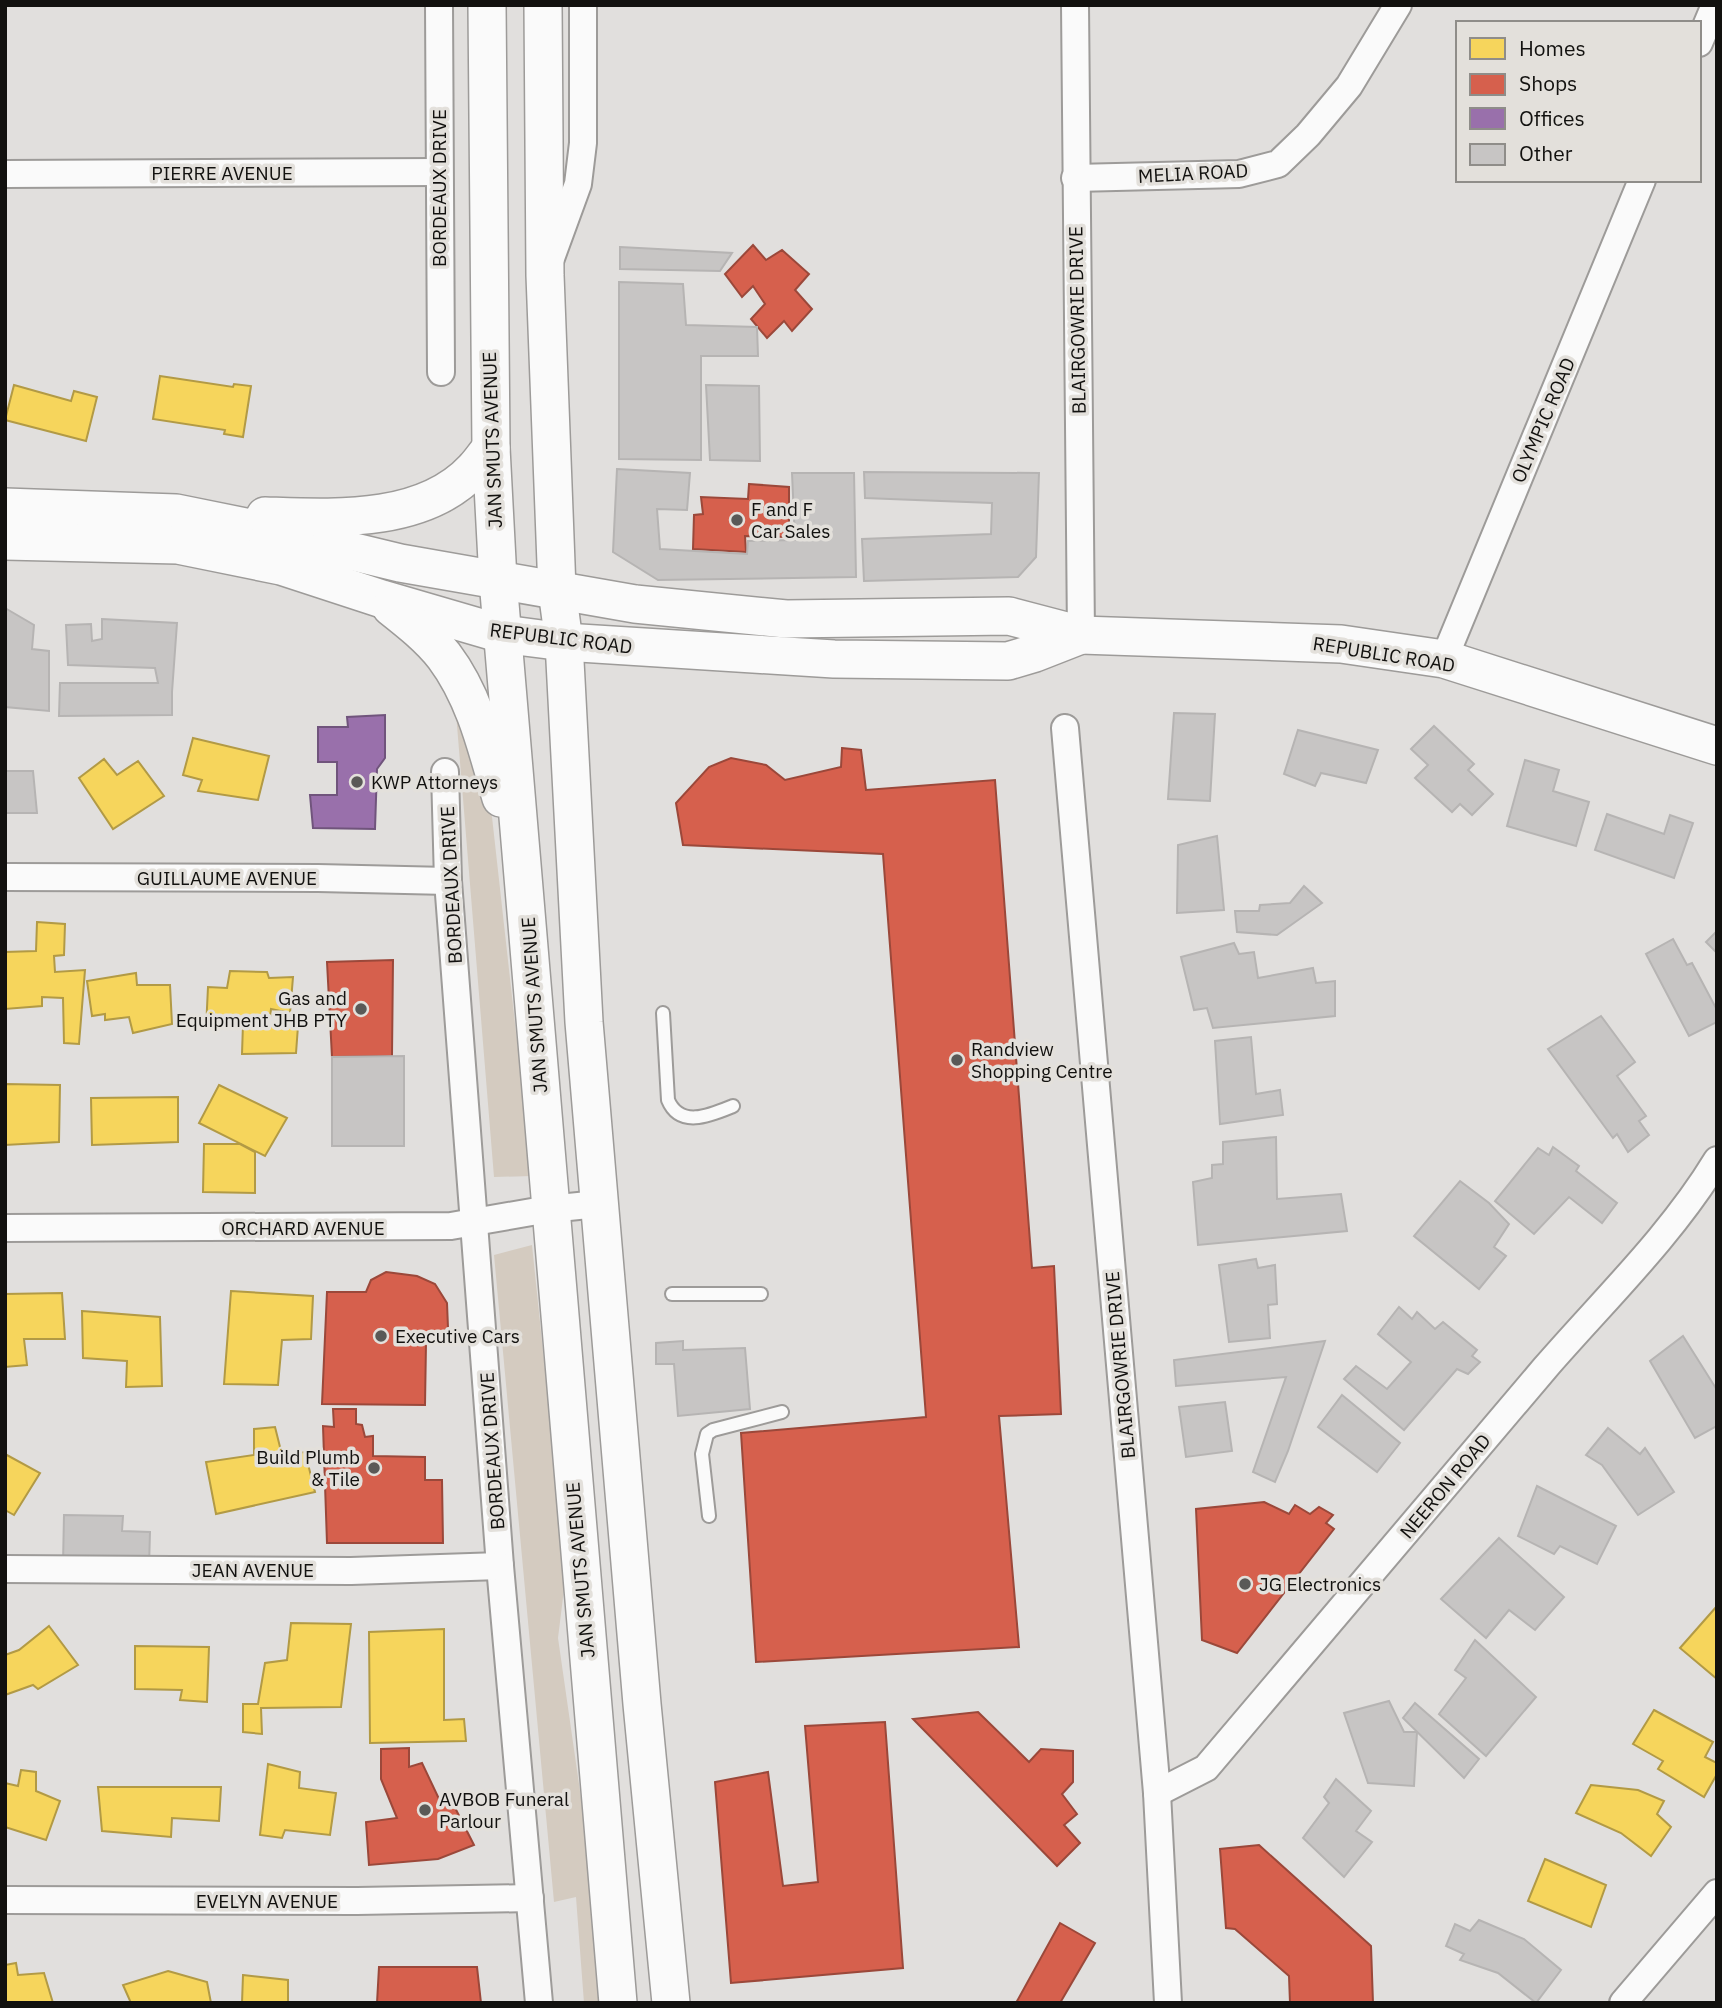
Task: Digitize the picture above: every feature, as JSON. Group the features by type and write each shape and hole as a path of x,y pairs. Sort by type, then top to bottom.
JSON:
{"main road":[{"name":"JAN SMUTS AVENUE","path":"486,5 491,448 498,580 618,2003"},
{"path":"543,5 545,275 557,590 564,642 583,1008 598,1204 671,2003"},
{"path":"176,513 301,517 382,514 412,508 447,490 473,471 491,448"},
{"name":"REPUBLIC ROAD","path":"5,507 176,513 400,563 635,604 786,619 1009,616 1081,635 1341,644 1444,659 1717,746"},
{"name":"REPUBLIC ROAD","path":"5,541 178,545 281,566 502,634 564,642 834,659 1007,661 1081,635"},
{"path":"382,599 422,632 444,656 470,700 524,879"}],"street":[{"name":"BORDEAUX DRIVE","path":"439,5 441,372"},
{"path":"545,275 578,184 583,143 583,5"},
{"name":"BLAIRGOWRIE DRIVE","path":"1075,5 1081,635"},
{"name":"MELIA ROAD","path":"1075,178 1239,174 1278,164 1308,135 1349,86 1398,5"},
{"path":"1701,38 1715,5"},
{"name":"PIERRE AVENUE","path":"5,174 439,172"},
{"name":"OLYMPIC ROAD","path":"1444,659 1641,182"},
{"name":"BLAIRGOWRIE DRIVE","path":"1065,728 1157,1793 1168,2003"},
{"name":"BORDEAUX DRIVE","path":"445,772 448,881 500,1566 539,2003"},
{"name":"GUILLAUME AVENUE","path":"5,877 448,881"},
{"name":"NEERON ROAD","path":"1157,1793 1206,1768 1597,1308 1669,1228 1717,1160"},
{"name":"ORCHARD AVENUE","path":"5,1228 451,1226 549,1209 598,1204"},
{"name":"JEAN AVENUE","path":"5,1569 351,1571 500,1566"},
{"path":"1623,2003 1717,1893"},
{"name":"EVELYN AVENUE","path":"5,1900 357,1901 530,1898"}],"lane":[{"path":"663,1013 668,1100 672,1108 685,1118 695,1118 733,1106"},
{"path":"672,1294 761,1294"},
{"path":"709,1516 702,1454 707,1434 713,1430 782,1412"}],"shaded area":[{"path":"456,713 492,817 532,1176 494,1177"},
{"path":"532,1245 566,1573 558,1638 582,1805 599,2003 584,2003 576,1897 554,1902 494,1255"}],"building: Homes":[{"path":"160,376 233,387 234,384 251,386 243,437 224,434 225,430 153,419"},
{"path":"14,385 71,401 74,391 97,397 86,441 5,420"},
{"path":"193,738 269,756 258,800 198,791 202,780 183,775"},
{"path":"104,759 117,775 138,761 164,796 113,829 79,778"},
{"path":"37,922 65,924 64,955 54,956 55,972 85,970 79,1044 64,1043 63,998 42,997 42,1006 5,1009 5,952 36,951"},
{"path":"230,971 267,972 269,978 293,977 290,1013 271,1009 270,1018 234,1017 233,1026 206,1029 208,987 227,988"},
{"path":"136,973 137,985 170,985 172,1024 133,1033 129,1017 105,1020 105,1014 92,1016 87,981"},
{"path":"243,1024 298,1026 296,1053 242,1054"},
{"path":"5,1084 60,1085 59,1142 5,1145"},
{"path":"219,1085 287,1118 265,1156 199,1123"},
{"path":"178,1097 178,1142 92,1145 91,1098"},
{"path":"204,1144 240,1144 255,1152 255,1193 203,1192"},
{"path":"231,1291 313,1296 311,1339 282,1340 278,1385 224,1384"},
{"path":"62,1293 65,1339 24,1339 27,1365 5,1367 5,1294"},
{"path":"82,1311 160,1317 162,1386 126,1387 127,1361 83,1358"},
{"path":"275,1427 282,1455 305,1452 315,1492 216,1514 206,1462 254,1455 254,1429"},
{"path":"5,1454 40,1473 14,1515 5,1510"},
{"path":"1717,1606 1717,1679 1680,1648"},
{"path":"291,1623 351,1624 341,1707 261,1708 262,1734 243,1732 243,1704 258,1704 265,1663 287,1660"},
{"path":"49,1626 78,1665 38,1689 33,1685 5,1695 5,1655 19,1650"},
{"path":"444,1629 444,1720 464,1719 466,1741 370,1743 369,1632"},
{"path":"135,1646 209,1647 207,1702 180,1700 182,1690 135,1689"},
{"path":"1654,1710 1713,1742 1705,1757 1717,1763 1717,1774 1704,1797 1658,1769 1663,1761 1633,1744"},
{"path":"268,1764 300,1772 299,1788 336,1793 330,1835 285,1830 282,1838 260,1835"},
{"path":"21,1770 36,1772 36,1791 60,1801 46,1840 5,1827 5,1783 18,1786"},
{"path":"1591,1785 1638,1790 1664,1801 1657,1814 1671,1827 1651,1856 1621,1833 1576,1813"},
{"path":"98,1787 221,1787 219,1821 172,1818 171,1837 102,1831"},
{"path":"1545,1859 1606,1885 1591,1927 1528,1901"},
{"path":"16,1963 18,1975 44,1973 53,2003 5,2003 5,1965"},
{"path":"168,1971 207,1982 211,2003 131,2003 123,1985"},
{"path":"243,1975 288,1980 288,2003 242,2003"}],"building: Shops":[{"path":"753,245 766,260 782,250 809,274 795,290 812,309 792,331 784,321 767,338 751,319 765,304 753,286 742,297 725,274"},
{"path":"749,484 789,487 789,537 745,536 746,552 693,549 694,515 703,514 701,497 748,499"},
{"name":"Randview Shopping Centre","path":"842,748 861,750 866,790 995,780 1032,1268 1054,1266 1061,1414 999,1416 1019,1647 756,1662 741,1433 926,1417 883,854 683,845 676,803 709,767 731,758 766,765 785,780 841,767"},
{"name":"Gas and Equipment JHB PTY","path":"393,960 392,1056 332,1057 327,962"},
{"name":"Executive Cars","path":"386,1272 417,1276 435,1284 447,1303 448,1328 426,1343 425,1405 322,1404 327,1292 366,1292 371,1280"},
{"name":"Build Plumb & Tile","path":"333,1409 356,1409 356,1424 362,1425 365,1437 373,1436 373,1456 425,1457 425,1480 442,1480 443,1543 327,1543 323,1426 334,1427"},
{"name":"JG Electronics","path":"1264,1502 1289,1514 1295,1505 1310,1514 1319,1507 1333,1515 1326,1523 1334,1529 1237,1653 1202,1640 1196,1509"},
{"path":"978,1712 1029,1762 1041,1749 1073,1751 1073,1782 1062,1794 1077,1814 1064,1825 1080,1843 1057,1866 913,1719"},
{"path":"885,1722 903,1968 731,1983 715,1782 768,1772 783,1886 818,1882 805,1726"},
{"name":"AVBOB Funeral Parlour","path":"409,1748 409,1767 422,1763 440,1801 449,1796 474,1845 438,1859 369,1865 366,1822 397,1818 381,1779 381,1749"},
{"path":"1259,1845 1371,1946 1373,2003 1290,2003 1289,1976 1235,1929 1226,1928 1220,1849"},
{"path":"1060,1923 1095,1943 1060,2003 1016,2003"},
{"path":"379,1967 477,1967 481,2003 377,2003"}],"building: Offices":[{"name":"KWP Attorneys","path":"385,715 385,758 377,769 375,829 313,828 310,795 337,795 337,762 318,762 318,727 348,727 347,717"}],"building: Other":[{"path":"620,247 732,253 720,271 620,269"},
{"path":"619,282 683,284 686,325 757,327 758,356 701,356 701,460 619,459"},
{"path":"706,385 759,386 760,461 710,460"},
{"path":"617,469 690,473 687,510 657,509 660,549 747,554 748,541 795,540 792,473 854,473 856,577 658,580 613,552"},
{"path":"864,472 1039,473 1036,557 1018,577 864,581 862,539 991,534 992,503 865,498"},
{"path":"5,608 34,625 32,649 49,651 49,711 5,707"},
{"path":"102,619 177,623 172,715 59,716 60,683 158,683 155,668 68,665 66,625 91,624 92,641 102,639"},
{"path":"1174,713 1215,714 1210,801 1168,799"},
{"path":"1434,726 1474,764 1468,770 1493,794 1472,815 1460,804 1452,812 1415,778 1428,765 1411,749"},
{"path":"1298,730 1378,750 1366,783 1321,773 1315,786 1284,774"},
{"path":"1525,760 1559,770 1553,791 1589,802 1576,846 1507,826"},
{"path":"5,771 33,771 37,813 5,813"},
{"path":"1607,814 1664,834 1670,815 1693,823 1674,878 1595,850"},
{"path":"1217,836 1224,910 1177,913 1178,845"},
{"path":"1304,886 1322,903 1277,935 1237,932 1235,911 1259,911 1260,905 1290,903"},
{"path":"1717,931 1717,953 1706,942"},
{"path":"1673,939 1687,965 1692,963 1717,1010 1717,1022 1689,1036 1646,954"},
{"path":"1234,943 1239,954 1254,952 1258,978 1313,968 1316,983 1335,981 1335,1016 1213,1028 1207,1008 1194,1010 1181,957"},
{"path":"1601,1016 1635,1062 1617,1076 1646,1116 1639,1121 1649,1135 1628,1152 1617,1134 1613,1138 1548,1049"},
{"path":"1251,1037 1256,1094 1280,1090 1283,1115 1220,1124 1215,1041"},
{"path":"404,1056 404,1146 332,1146 332,1057"},
{"path":"1276,1137 1277,1199 1341,1194 1347,1231 1198,1245 1193,1182 1212,1178 1212,1165 1223,1164 1223,1142"},
{"path":"1553,1147 1579,1166 1576,1171 1617,1203 1602,1223 1569,1197 1534,1234 1495,1201 1538,1148 1549,1155"},
{"path":"1460,1181 1489,1203 1509,1224 1494,1247 1506,1256 1479,1289 1414,1236"},
{"path":"1256,1259 1258,1268 1275,1265 1277,1304 1268,1305 1270,1338 1229,1342 1219,1265"},
{"path":"1399,1307 1412,1319 1417,1312 1435,1329 1443,1322 1477,1350 1472,1356 1480,1362 1468,1374 1457,1369 1404,1430 1344,1379 1356,1366 1387,1389 1411,1362 1378,1334"},
{"path":"1683,1336 1717,1390 1717,1426 1695,1438 1650,1361"},
{"path":"683,1341 683,1350 745,1348 750,1409 678,1416 674,1364 656,1364 656,1343"},
{"path":"1325,1341 1275,1482 1253,1472 1286,1377 1176,1386 1174,1360"},
{"path":"1342,1395 1400,1443 1377,1472 1318,1427"},
{"path":"1225,1402 1232,1451 1186,1457 1179,1407"},
{"path":"1608,1428 1640,1454 1645,1448 1674,1492 1638,1515 1602,1465 1586,1455"},
{"path":"1537,1486 1616,1526 1597,1564 1560,1546 1554,1554 1518,1536"},
{"path":"64,1515 123,1516 122,1531 150,1532 149,1566 63,1564"},
{"path":"1499,1538 1564,1597 1535,1630 1509,1610 1486,1638 1441,1599"},
{"path":"1475,1640 1536,1697 1486,1756 1439,1714 1466,1678 1455,1670"},
{"path":"1389,1701 1404,1732 1417,1732 1414,1786 1368,1783 1344,1713"},
{"path":"1415,1703 1479,1759 1464,1778 1403,1718"},
{"path":"1336,1779 1371,1811 1356,1831 1372,1842 1344,1877 1303,1838 1329,1803 1324,1797"},
{"path":"1479,1920 1524,1939 1561,1970 1536,2003 1498,1973 1460,1960 1464,1954 1446,1946 1455,1924 1470,1931"}],"place":[{"name":"F and F Car Sales","path":"737,520"},
{"name":"KWP Attorneys","path":"357,782"},
{"name":"Gas and Equipment JHB PTY","path":"361,1009"},
{"name":"Randview Shopping Centre","path":"957,1060"},
{"name":"Executive Cars","path":"381,1336"},
{"name":"Build Plumb & Tile","path":"374,1468"},
{"name":"JG Electronics","path":"1245,1584"},
{"name":"AVBOB Funeral Parlour","path":"425,1810"}]}
